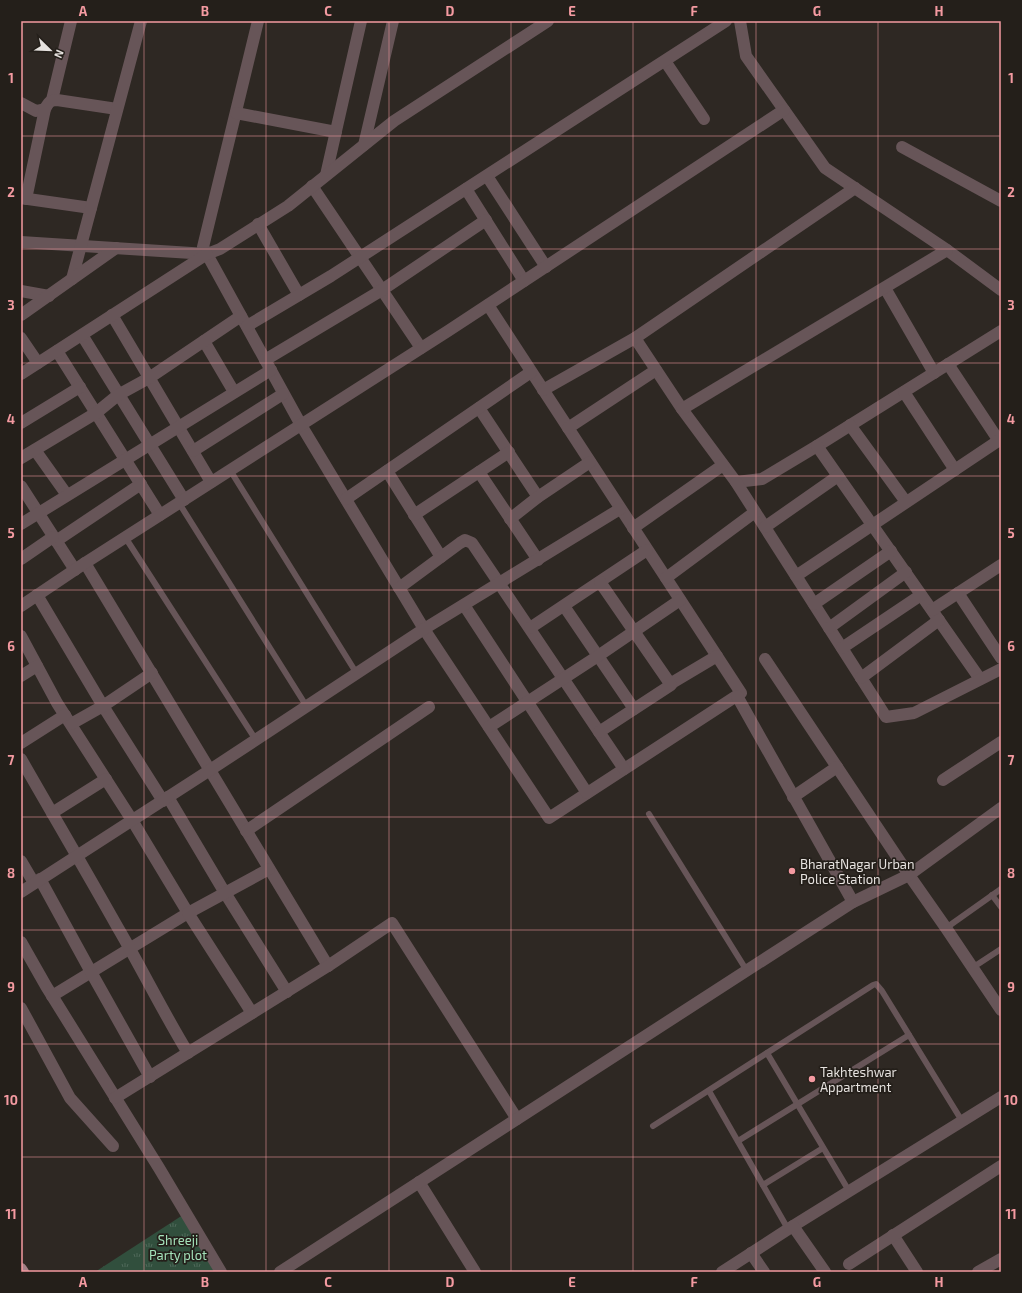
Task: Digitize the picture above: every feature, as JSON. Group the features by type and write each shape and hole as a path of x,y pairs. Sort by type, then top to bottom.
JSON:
{"street":[{"path":"71,21 23,198 91,208"},
{"path":"72,279 141,21"},
{"path":"258,21 203,247 283,394 424,630 549,818 741,693 488,305"},
{"path":"326,175 361,21"},
{"path":"364,145 393,21"},
{"path":"21,374 207,254 220,249 288,206 394,121 548,21"},
{"path":"21,458 96,412 118,395 149,378 204,341 299,295 487,176 726,21"},
{"path":"740,21 746,56 825,168 947,250 1001,291"},
{"path":"665,61 704,118"},
{"path":"21,103 36,111 57,100 117,109"},
{"path":"21,606 125,537 488,305 784,110"},
{"path":"236,113 336,132"},
{"path":"902,147 1001,201"},
{"path":"487,176 546,267"},
{"path":"312,186 421,348"},
{"path":"543,390 635,338 855,188"},
{"path":"466,189 524,281"},
{"path":"21,524 234,392 268,365 486,220"},
{"path":"258,224 299,295"},
{"path":"21,242 207,254"},
{"path":"21,315 116,248"},
{"path":"682,409 947,250"},
{"path":"885,288 934,373"},
{"path":"21,291 49,296"},
{"path":"112,315 211,482"},
{"path":"736,482 762,479 1001,331"},
{"path":"82,335 118,395 150,444 182,501"},
{"path":"21,338 38,363"},
{"path":"635,338 682,409 736,482 886,717 914,713 1001,669"},
{"path":"204,341 234,392"},
{"path":"57,351 160,515"},
{"path":"796,576 1000,440 948,364"},
{"path":"568,428 656,370"},
{"path":"346,499 531,372"},
{"path":"21,424 80,387"},
{"path":"904,392 955,470"},
{"path":"193,451 283,394"},
{"path":"479,408 538,497"},
{"path":"850,425 906,502"},
{"path":"817,446 980,679"},
{"path":"35,450 67,495"},
{"path":"414,515 508,452"},
{"path":"510,519 538,497 590,462"},
{"path":"633,528 723,465"},
{"path":"387,471 441,557"},
{"path":"479,472 538,560"},
{"path":"765,527 838,476"},
{"path":"21,559 141,484"},
{"path":"21,486 75,570"},
{"path":"21,892 424,630 620,509"},
{"path":"666,578 755,512"},
{"path":"399,588 460,543 465,540 472,542 624,769"},
{"path":"530,628 647,550"},
{"path":"814,604 890,551"},
{"path":"85,563 328,966"},
{"path":"932,610 1001,565"},
{"path":"829,628 906,572"},
{"path":"600,582 670,684"},
{"path":"958,593 1001,658"},
{"path":"37,595 103,706 165,799 287,992"},
{"path":"842,648 921,595"},
{"path":"489,727 598,656 680,600"},
{"path":"464,605 587,793"},
{"path":"564,606 634,709"},
{"path":"861,678 939,620"},
{"path":"21,636 68,720 252,1013"},
{"path":"599,732 670,684 716,656"},
{"path":"765,659 908,875 946,928 1001,1010"},
{"path":"21,676 37,666"},
{"path":"21,743 68,720 103,706 152,673"},
{"path":"737,696 853,902"},
{"path":"246,831 429,707"},
{"path":"943,780 1001,742"},
{"path":"21,759 170,1024 188,1053"},
{"path":"793,797 837,767"},
{"path":"52,813 106,779"},
{"path":"280,1272 853,902 908,875 1001,808"},
{"path":"21,861 37,881 150,1076"},
{"path":"52,996 188,913 269,869"},
{"path":"115,1098 287,992 392,923 517,1119"},
{"path":"21,942 52,996 159,1168 221,1272"},
{"path":"21,1008 70,1098 113,1146"},
{"path":"722,1272 791,1227 1001,1097"},
{"path":"849,1264 1001,1166"},
{"path":"419,1182 475,1272"},
{"path":"791,1227 825,1272"},
{"path":"893,1235 917,1272"},
{"path":"751,1253 764,1272"},
{"path":"978,1272 1001,1259"}],"lane":[{"path":"230,470 357,674"},
{"path":"182,501 307,707"},
{"path":"125,537 256,740"},
{"path":"649,814 747,971"},
{"path":"946,928 1001,889"},
{"path":"992,895 1001,907"},
{"path":"972,968 1001,949"},
{"path":"653,1126 873,984 879,986 962,1121"},
{"path":"738,1141 909,1035"},
{"path":"767,1053 849,1191"},
{"path":"709,1091 763,1185 791,1227"},
{"path":"763,1185 823,1148"}],"green space":[{"name":"Shreeji Party plot","path":"186,1213 221,1272 95,1272"}],"place":[{"name":"BharatNagar Urban Police Station","path":"792,871"},
{"name":"Takhteshwar Appartment","path":"812,1079"}]}
